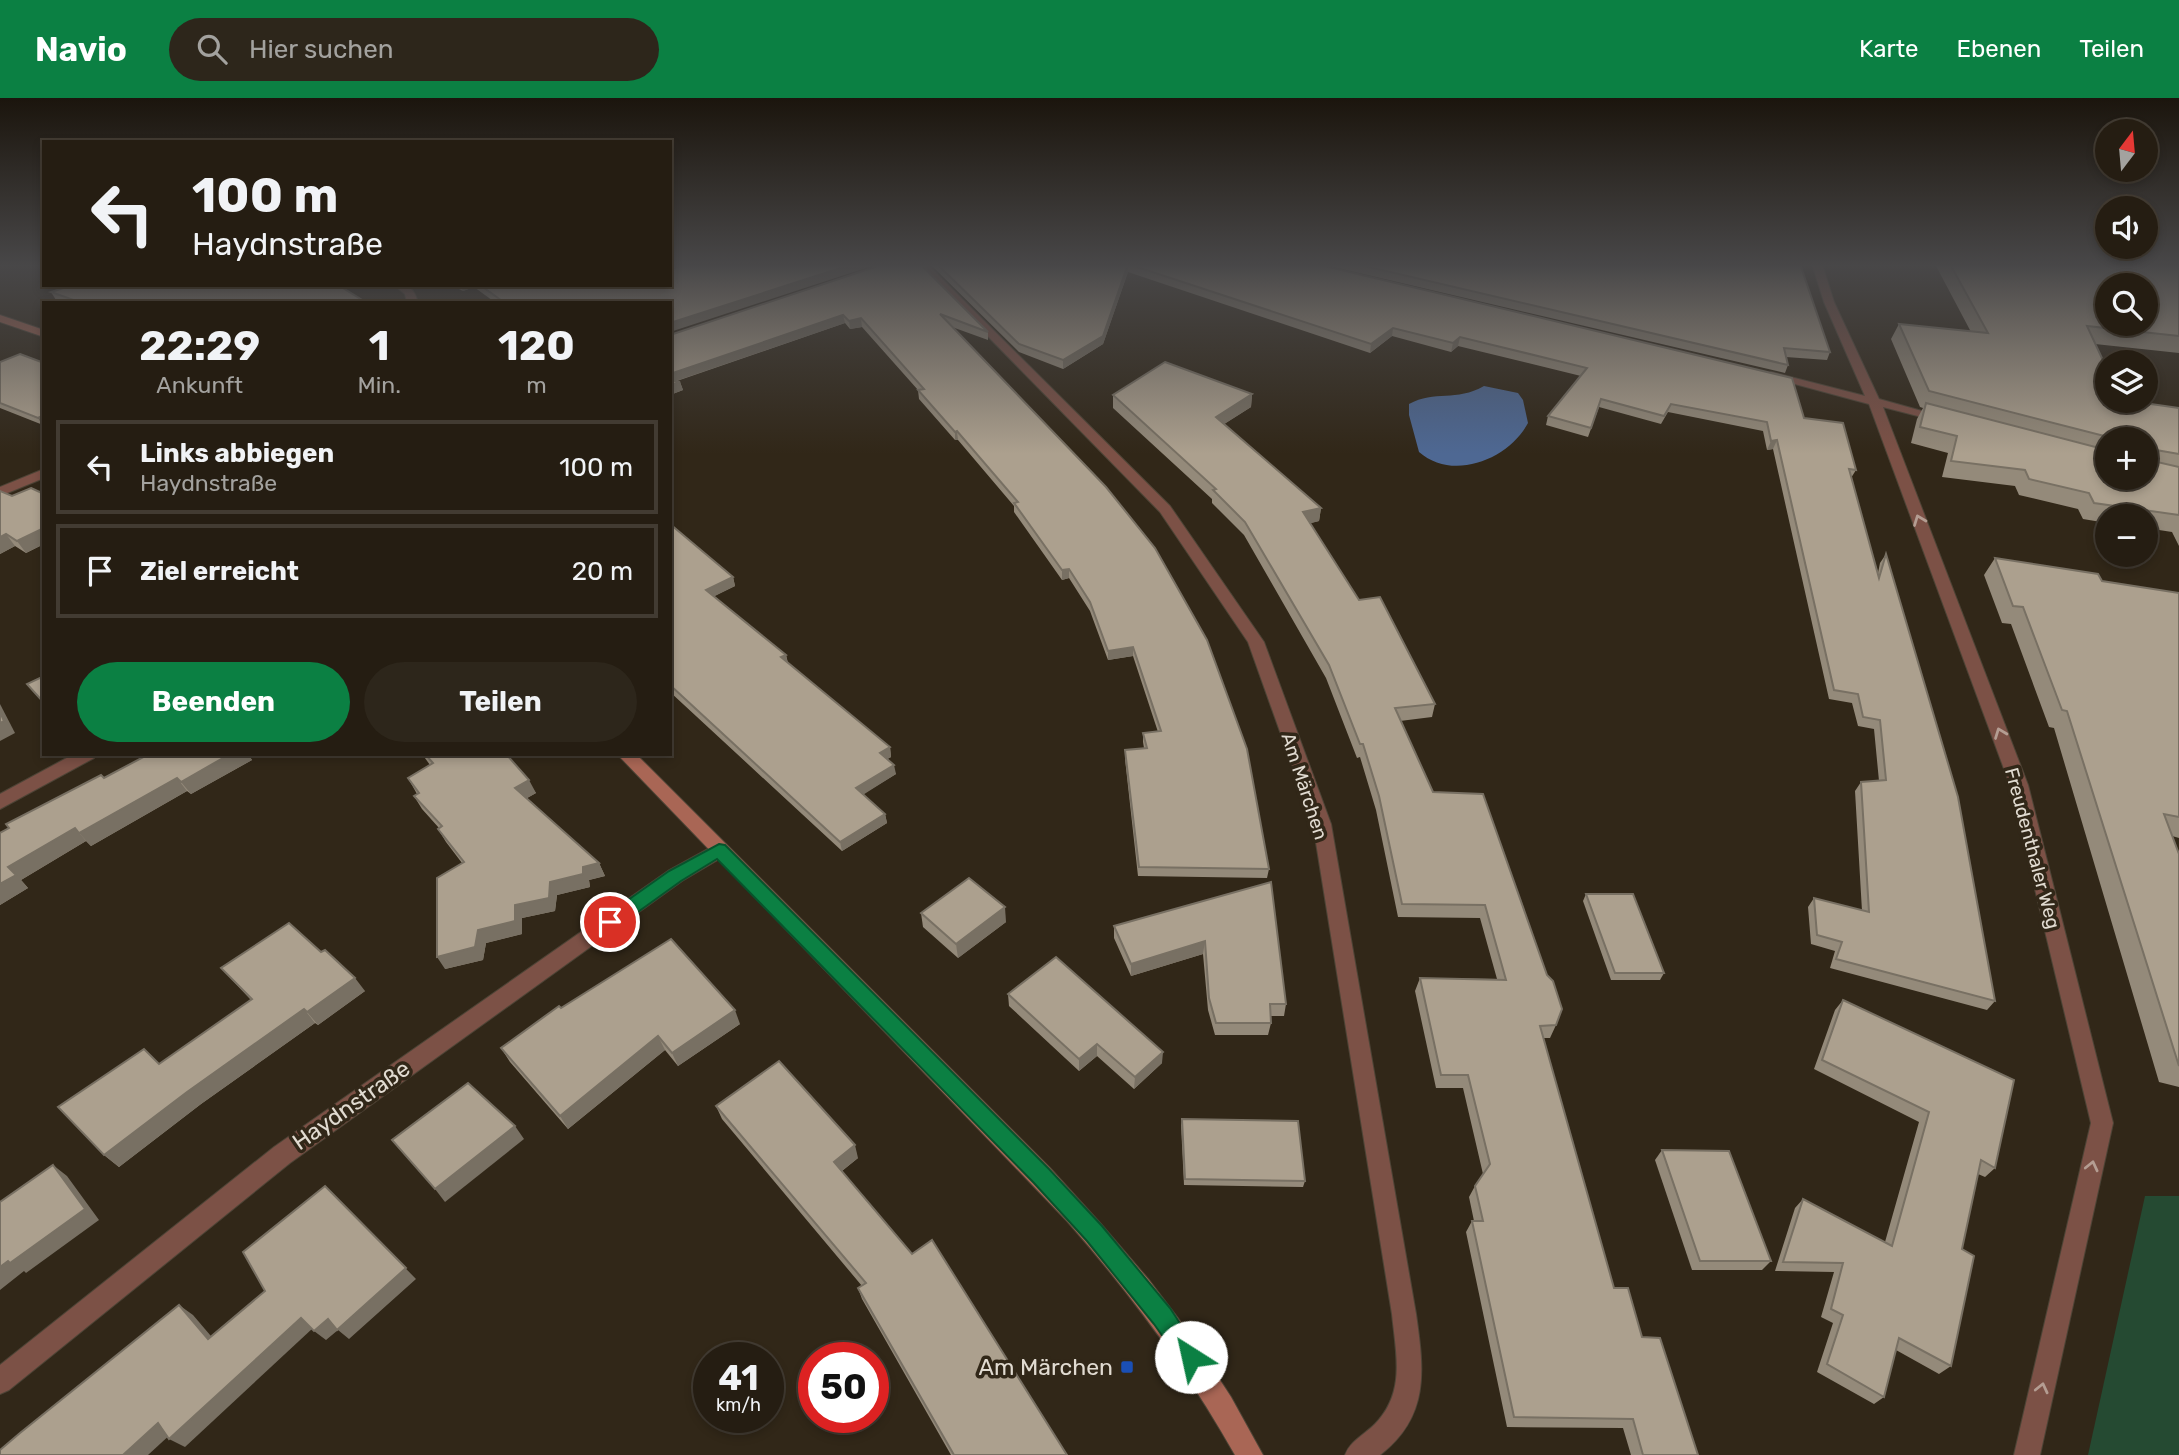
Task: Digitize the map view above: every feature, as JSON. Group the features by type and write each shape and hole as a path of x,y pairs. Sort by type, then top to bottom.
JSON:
{"main road":[{"path":"627,756 1042,1176 1094,1233 1170,1327 1220,1402 1250,1455"}],"street":[{"name":"Am Märchen","path":"985,327 1165,509 1256,642 1322,824 1405,1325 1410,1378 1404,1407 1396,1424 1380,1440 1358,1455"},
{"name":"Freudenthaler Weg","path":"1841,327 1874,401 2019,785 2102,1123 2027,1455"},
{"path":"1762,374 1952,421"},
{"path":"0,492 42,474"},
{"path":"0,802 84,756"},
{"name":"Haydnstraße","path":"0,1381 282,1154 675,876 719,850"}],"green space":[{"path":"2145,1196 2179,1196 2179,1455 2088,1455"}],"water":[{"path":"1484,386 1518,393 1523,400 1528,423 1519,436 1494,456 1463,466 1433,461 1419,452 1409,415 1409,404 1428,398 1464,394"}],"building":[{"path":"693,327 807,327 672,373 672,334"},
{"path":"869,327 953,327 1106,487 1155,548 1207,640 1247,749 1269,869 1139,867 1125,750 1147,748 1143,733 1161,731 1133,647 1108,651 1090,602 1069,569 1062,570 1014,503 1018,502 918,390 924,389"},
{"path":"1002,327 1106,327 1103,336 1063,360 1019,344"},
{"path":"1320,327 1580,327 1792,378 1804,418 1843,423 1856,470 1849,469 1879,578 1886,554 1958,797 1995,1001 1836,959 1842,942 1817,935 1814,898 1869,912 1861,782 1886,780 1880,720 1863,717 1858,694 1834,690 1777,440 1771,441 1767,422 1671,404 1664,416 1601,399 1591,428 1548,416 1587,368 1460,337 1453,343 1393,328 1371,344"},
{"path":"1627,327 1822,327 1830,352 1784,348 1788,365"},
{"path":"1900,327 1988,333 1985,327 2088,327 2098,350 2095,350 2095,413 2158,413 2158,405 2179,408 2179,454 2158,450 2158,427 2095,427 2095,434 1929,391"},
{"path":"2158,327 2179,327 2179,336 2158,334"},
{"path":"20,354 42,362 42,416 38,418 0,403 0,362"},
{"path":"1165,362 1252,394 1216,417 1321,508 1303,512 1359,600 1380,597 1435,704 1395,708 1433,792 1483,794 1547,975 1553,981 1562,1009 1556,1025 1540,1026 1614,1288 1628,1288 1642,1337 1660,1338 1698,1455 1643,1455 1633,1419 1514,1417 1472,1221 1483,1221 1475,1186 1490,1164 1468,1075 1441,1075 1420,978 1506,980 1485,905 1402,904 1379,796 1363,744 1360,744 1329,665 1245,522 1213,490 1216,489 1113,395"},
{"path":"1926,403 2095,447 2095,490 2158,490 2158,462 2179,467 2179,515 2158,512 2158,504 2094,503 2089,493 2029,479 2025,470 1951,461 1957,436 1920,427"},
{"path":"31,488 42,493 42,529 17,541 6,534 0,537 0,491 12,496"},
{"path":"672,526 733,577 706,590 786,655 781,657 890,747 880,753 894,765 856,788 885,814 840,842 672,687"},
{"path":"1995,558 2098,574 2102,581 2179,593 2179,817 2164,814 2179,854 2179,1066 2067,711 2062,710 2023,607 2013,606"},
{"path":"42,677 42,701 27,684"},
{"path":"145,756 226,756 181,782 177,778 79,833 75,828 8,867 16,875 0,884 0,833 9,828 6,824 101,775 104,778"},
{"path":"427,756 508,756 529,780 515,788 599,863 583,867 583,874 550,882 549,898 515,905 515,921 478,930 475,947 437,957 437,878 464,862 438,829 442,826 414,796 419,793 408,778 433,763"},
{"path":"969,878 1005,907 956,944 921,913"},
{"path":"1271,882 1286,1004 1270,1004 1271,1023 1216,1023 1209,998 1205,941 1131,964 1114,926"},
{"path":"1586,894 1633,894 1664,973 1615,973"},
{"path":"289,923 321,952 325,950 355,978 307,1012 304,1009 104,1155 58,1107 144,1049 159,1064 252,999 221,968"},
{"path":"671,939 735,1010 672,1053 658,1036 560,1116 501,1048 559,1006 561,1008"},
{"path":"1056,957 1163,1052 1135,1077 1097,1044 1079,1059 1008,994"},
{"path":"1843,1000 2014,1080 1995,1168 1981,1160 1962,1249 1974,1256 1951,1366 1899,1338 1884,1397 1827,1364 1843,1315 1831,1309 1843,1263 1783,1262 1803,1199 1892,1246 1929,1112 1822,1060"},
{"path":"779,1061 855,1145 834,1162 912,1254 932,1240 1067,1455 954,1455 858,1288 866,1283 716,1106"},
{"path":"468,1083 515,1126 435,1189 392,1140"},
{"path":"1182,1119 1298,1121 1305,1181 1185,1179"},
{"path":"1662,1150 1729,1151 1771,1261 1700,1261"},
{"path":"53,1165 85,1209 10,1263 8,1261 0,1267 0,1202"},
{"path":"325,1186 406,1268 337,1330 328,1319 314,1331 301,1318 169,1439 158,1423 123,1455 0,1455 0,1450 20,1433 179,1305 208,1339 265,1291 243,1252"}],"place":[{"name":"Am Märchen","path":"1127,1367"}],"route":[{"path":"610,922 675,876 719,850 1042,1176 1094,1233 1162,1316 1191,1357"}]}
